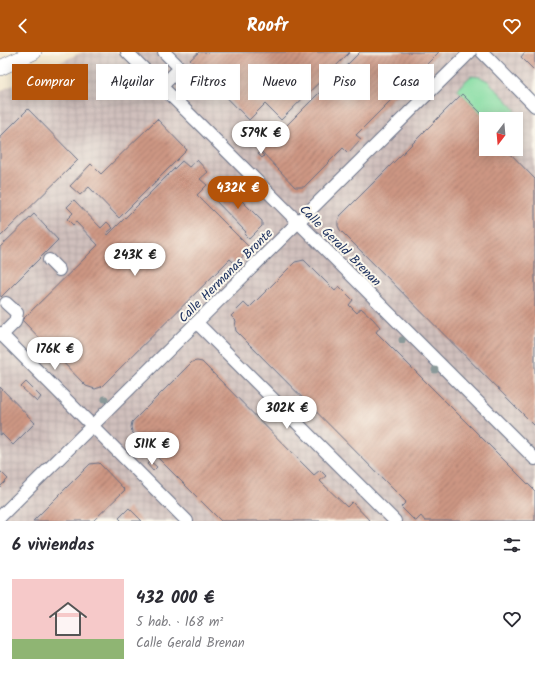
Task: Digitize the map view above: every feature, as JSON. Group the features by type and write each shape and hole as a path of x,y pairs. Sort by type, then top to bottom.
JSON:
{"main road":[{"path":"0,68 34,52"}],"street":[{"name":"Calle Gerald Brenan","path":"127,52 139,64"},
{"name":"Calle Hermanas Bronte","path":"0,518 470,52"},
{"path":"482,52 535,106"},
{"path":"168,80 180,68 170,54"},
{"name":"Calle Gerald Brenan","path":"168,92 535,459"},
{"path":"49,260 60,270"},
{"path":"6,303 16,313 15,322 1,334 187,521"},
{"path":"197,323 395,521"}],"shaded area":[{"path":"82,52 535,52 535,521 0,521 0,91 12,85 12,100 88,100 88,64 57,64"}],"green space":[{"path":"471,76 480,77 488,81 516,110 514,112 480,112 457,89"}],"building":[{"path":"199,52 350,52 338,64 319,64 319,83 311,90 311,64 248,64 248,100 301,100 281,120 265,104 249,120 229,100 240,100 240,64 194,64 190,60"},
{"path":"360,52 439,52 427,64 378,64 378,100 391,100 356,135 361,139 348,153 343,148 304,187 295,187 261,151 319,93 319,100 370,100 370,64 348,64"},
{"path":"525,52 535,52 535,71 521,57"},
{"path":"462,94 480,112 479,156 513,156 535,179 535,426 340,230 338,221 340,216"},
{"path":"28,109 78,160 0,237 0,137"},
{"path":"157,119 187,150 119,218 89,187 80,195 70,186 91,164 101,174"},
{"path":"260,152 264,156 262,158 258,154"},
{"path":"197,160 208,172 200,179 207,185 197,195 251,249 235,264 230,259 101,387 95,389 86,386 22,320 98,245 76,222 73,225 67,219 73,213 67,207 74,200 101,228 107,222 113,228 107,233 108,235 182,161 189,167"},
{"path":"221,185 226,185 262,221 262,226 249,239 244,234 246,232 210,195"},
{"path":"34,214 58,240 1,297 0,247"},
{"path":"304,260 335,291 339,286 353,300 349,305 357,313 361,308 373,319 380,327 376,332 535,491 535,521 425,521 421,516 415,521 401,507 406,502 236,331 236,321 231,316 244,303 249,308 295,262"},
{"path":"192,362 202,362 314,475 320,470 326,476 320,481 347,507 352,502 370,521 221,521 132,432 131,427 132,422"},
{"path":"26,382 41,397 37,402 21,387"},
{"path":"0,387 35,423 13,445 2,434 0,435"},
{"path":"150,461 157,467 153,471 147,464"},
{"path":"99,463 125,490 93,521 33,521 90,464"},
{"path":"0,471 8,479 0,487"},
{"path":"129,508 142,521 120,521 121,520 119,518"}]}
